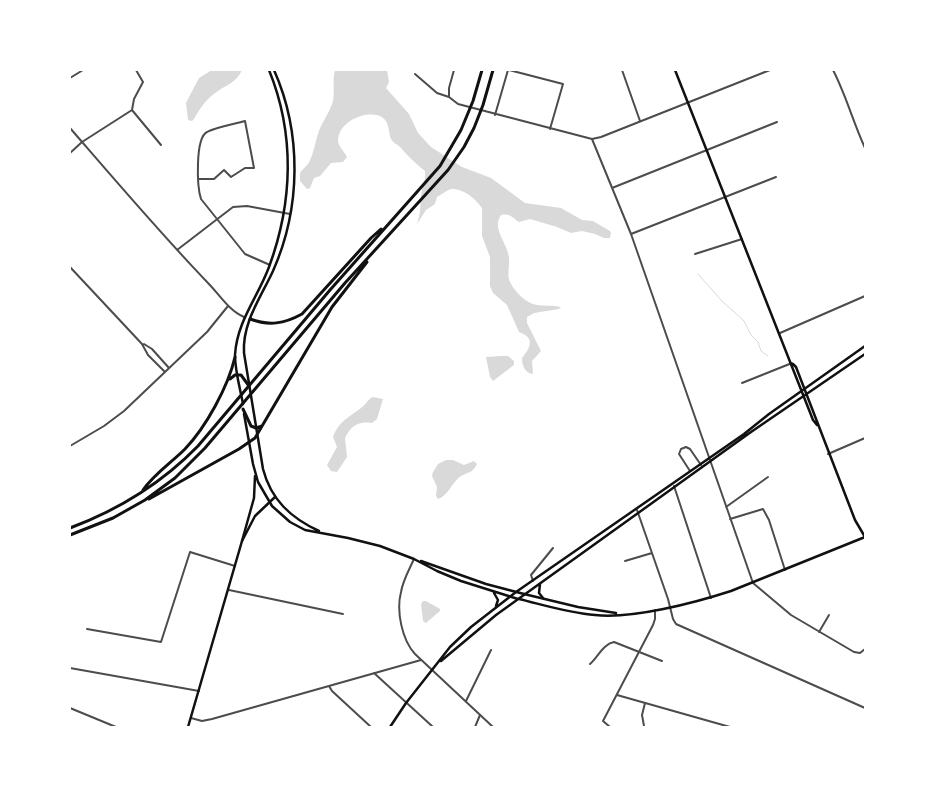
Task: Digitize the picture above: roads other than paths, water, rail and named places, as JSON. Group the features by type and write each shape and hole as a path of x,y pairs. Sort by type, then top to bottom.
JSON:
{"highway":[{"path":"70,528 106,513 141,492 167,475 198,446 440,166 456,141 471,106 482,70"},
{"path":"131,508 152,495 183,471 448,170 464,147 478,117 493,70"},
{"path":"250,319 261,323 275,324 302,314 371,238 389,223"},
{"path":"70,536 182,482 249,443 263,426 332,307 374,252"},
{"path":"141,492 186,448 203,424 228,381 235,357"},
{"path":"228,381 238,374 243,376 249,387"},
{"path":"244,409 250,425 256,428 263,426"}],"main road":[{"path":"269,70 280,104 287,138 288,174 284,213 270,265 244,317 238,334 235,357 255,472 260,487 269,502 283,516 300,527 380,546 486,584 578,607 622,614"},
{"path":"274,70 286,107 293,144 294,180 290,214 278,257 250,319 243,344 265,476 275,497 284,508 297,520 325,534"},
{"path":"414,559 437,571 493,592 518,599 577,612 601,615 622,614 654,610 711,598 753,583 865,537 857,524 828,454 675,70"},
{"path":"244,317 250,319"},
{"path":"438,664 458,639 516,592 674,486 865,346"},
{"path":"674,486 701,465 806,396 865,354"},
{"path":"188,727 236,566 254,498 255,472"},
{"path":"242,542 253,520 275,497"},
{"path":"390,727 406,702 438,664 488,621 637,511"},
{"path":"540,583 539,593 543,598"},
{"path":"493,592 498,600 495,608"},
{"path":"577,612 578,607"}],"street":[{"path":"70,78 83,70"},
{"path":"70,153 82,142 132,110 134,100 143,82 136,70"},
{"path":"449,97 449,88 454,70"},
{"path":"495,115 509,70 563,84 550,128"},
{"path":"622,70 640,121"},
{"path":"415,74 437,93 449,97 458,104 592,139 770,70"},
{"path":"833,70 865,148"},
{"path":"132,110 160,145"},
{"path":"198,179 214,178 224,170 231,177 245,168 254,168 245,122 207,132 202,138 199,151 198,179 199,192 201,199 245,254 270,265"},
{"path":"612,188 777,122"},
{"path":"70,128 228,306 244,317"},
{"path":"592,139 631,234 753,583 791,615 819,632 854,652 860,653 865,650"},
{"path":"631,234 776,177"},
{"path":"177,250 238,205 290,214"},
{"path":"695,254 742,239"},
{"path":"70,268 142,344 148,355 165,372"},
{"path":"780,333 865,296"},
{"path":"70,446 121,413 207,332 228,306"},
{"path":"142,344 152,349 169,368"},
{"path":"742,383 792,363"},
{"path":"828,454 865,438"},
{"path":"691,472 679,454 681,449 686,447 690,449 701,465"},
{"path":"726,508 768,477"},
{"path":"674,486 711,598"},
{"path":"730,519 760,509 765,511 785,570"},
{"path":"637,511 674,620 681,627 865,708"},
{"path":"534,581 531,575 552,548"},
{"path":"87,629 161,642 190,552 236,566"},
{"path":"625,561 652,553"},
{"path":"414,559 402,587 400,602 404,637 410,648 493,727"},
{"path":"229,590 343,614"},
{"path":"610,727 603,721 654,621 654,610"},
{"path":"819,632 829,615"},
{"path":"590,664 598,657 606,645 611,642 616,642 662,661"},
{"path":"466,701 491,650"},
{"path":"191,718 212,719 422,660"},
{"path":"70,668 199,691"},
{"path":"374,673 433,727"},
{"path":"329,686 332,692 371,727"},
{"path":"617,695 730,727"},
{"path":"644,726 642,715 645,703"},
{"path":"70,708 116,727"},
{"path":"475,727 480,714"}],"waterway":[{"path":"698,274 722,301 744,321 751,335 758,342 761,351 768,356"}]}
